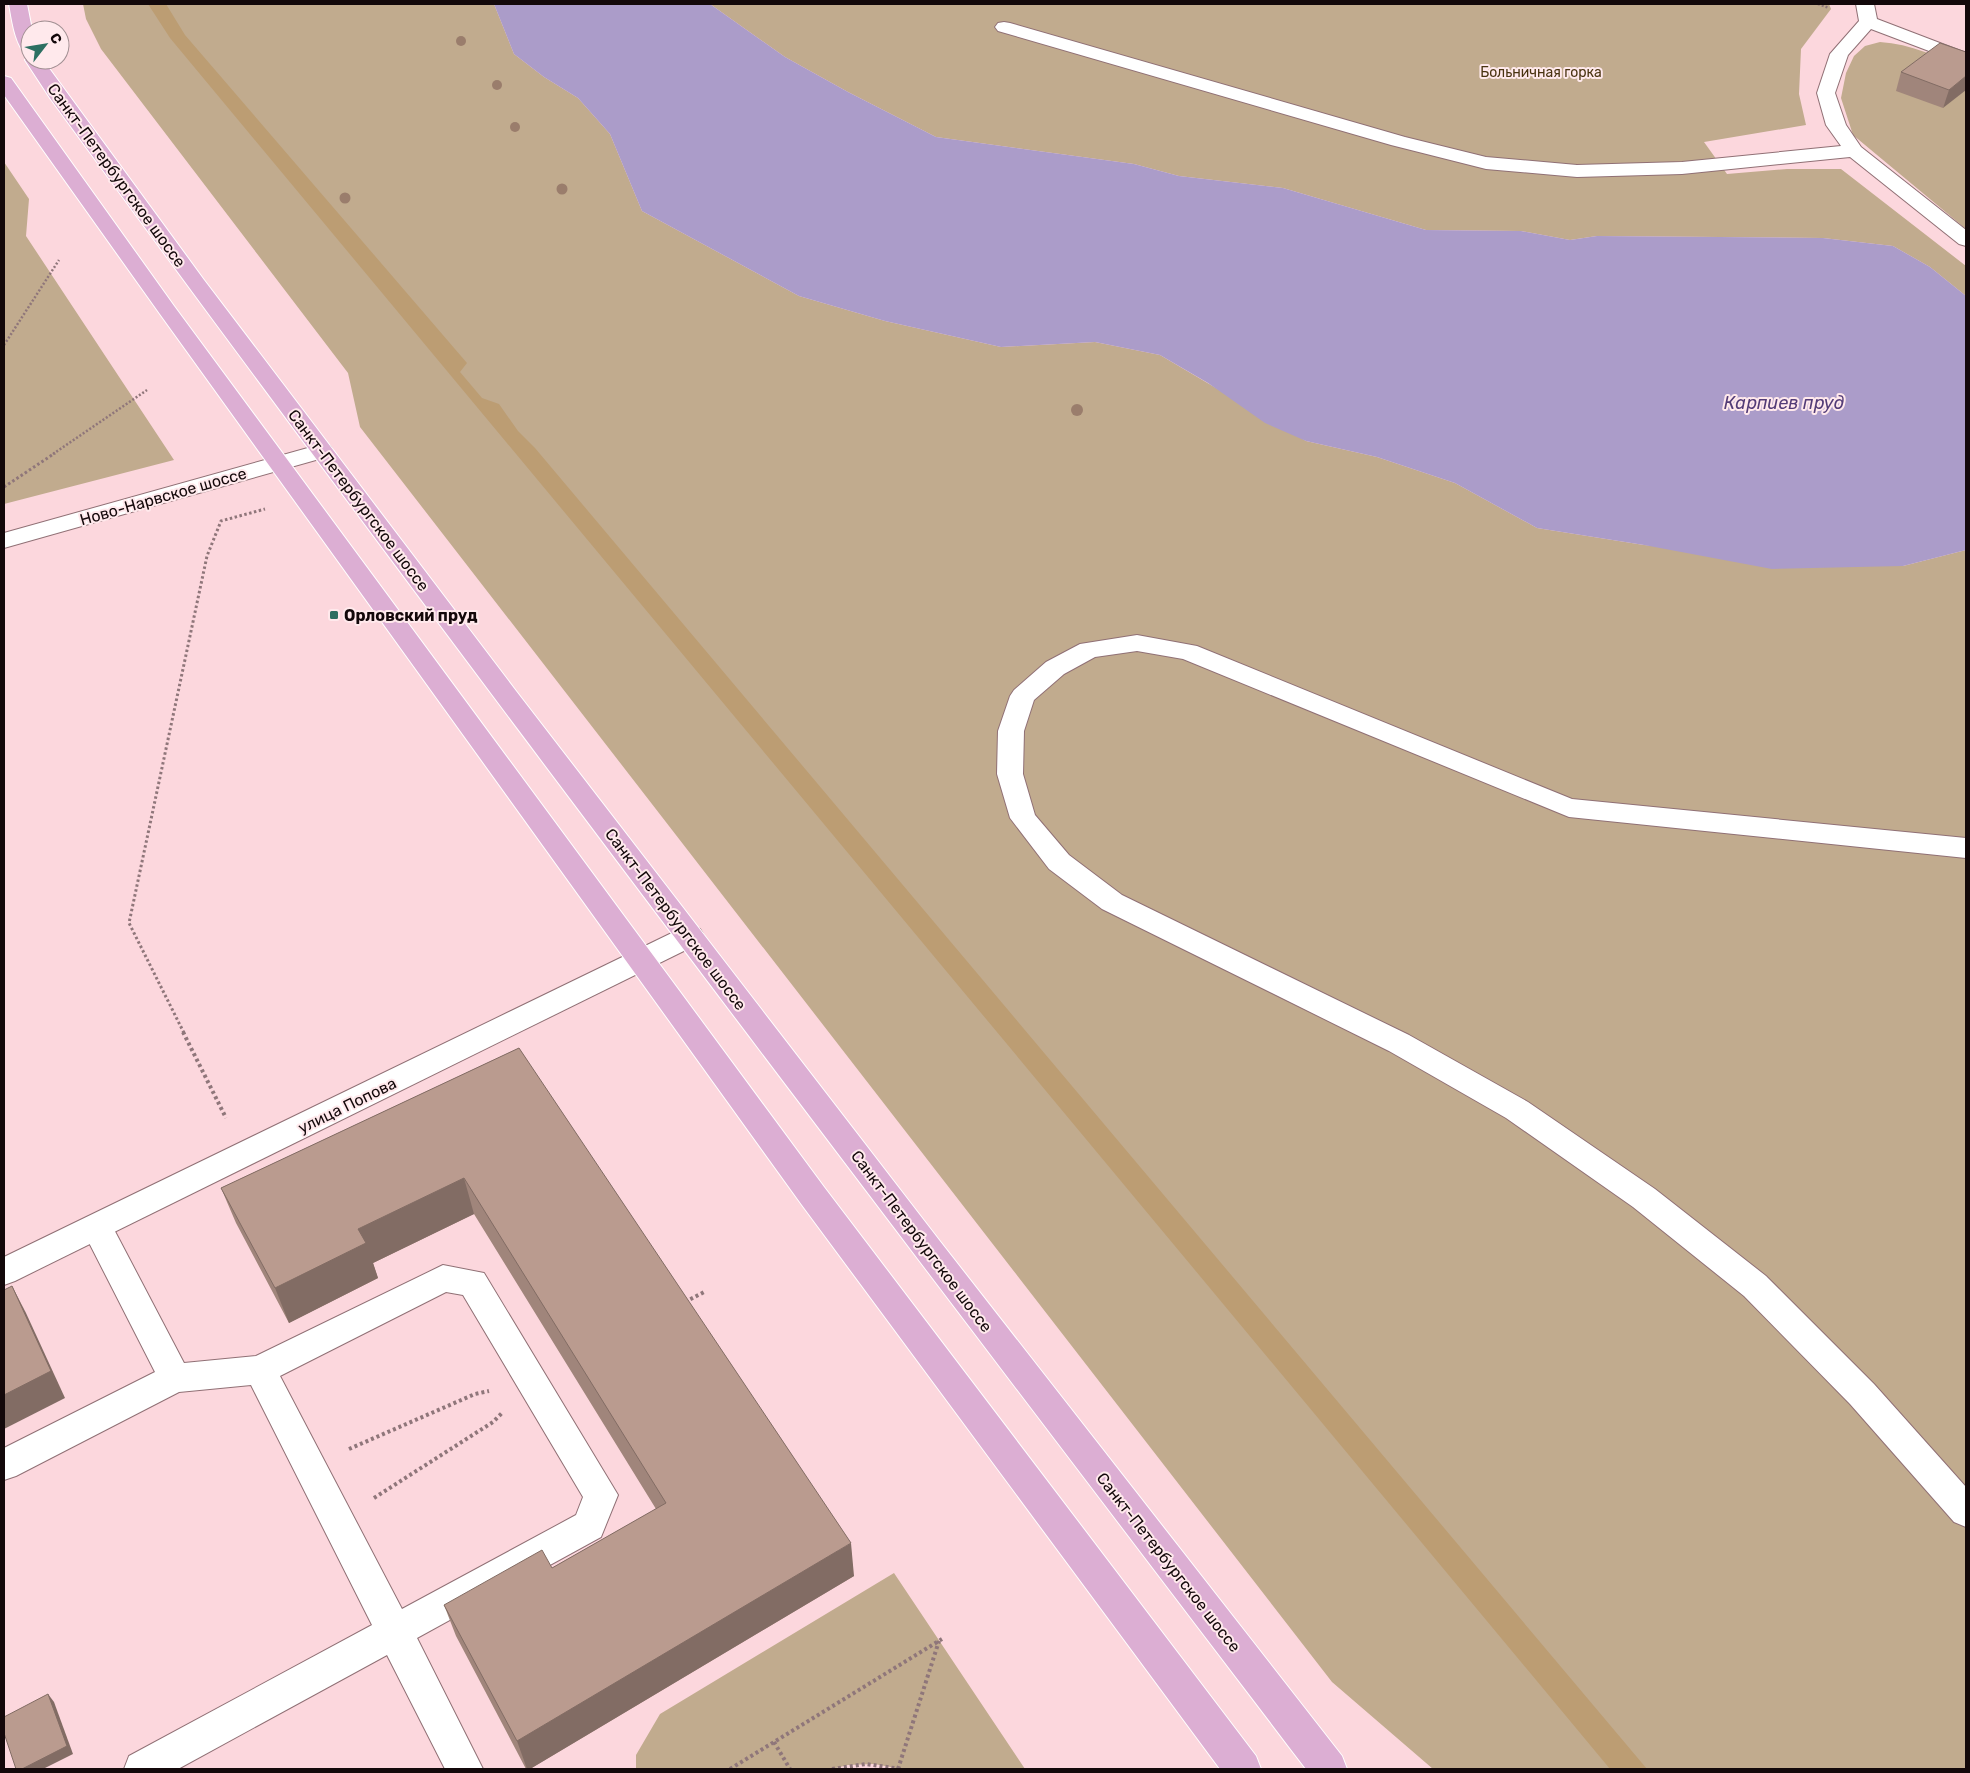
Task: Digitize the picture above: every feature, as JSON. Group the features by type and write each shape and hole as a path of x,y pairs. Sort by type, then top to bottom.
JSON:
{"main road":[{"path":"18,4 21,20"},
{"name":"Санкт-Петербургское шоссе","path":"41,70 92,142 322,451 690,936 1329,1769"},
{"path":"4,82 813,1196 1243,1769"}],"street":[{"path":"1865,4 1868,22"},
{"path":"1868,22 1966,59"},
{"path":"1868,22 1839,54 1826,93 1836,125 1854,151 1966,240"},
{"path":"1004,27 1389,139 1486,163 1577,171 1682,168 1854,151"},
{"name":"Ново-Нарвское шоссе","path":"4,541 322,451"},
{"path":"1966,848 1569,808 1188,652 1138,643 1089,650 1054,668 1023,696 1011,730 1010,774 1023,818 1059,862 1112,902 1399,1043 1517,1110 1644,1198 1755,1286 1862,1394 1966,1511"},
{"name":"улица Попова","path":"4,1272 690,936"},
{"path":"96,1226 175,1378"},
{"path":"4,1465 175,1378 260,1370 443,1278 473,1284 601,1495 589,1526 142,1769"},
{"path":"260,1370 465,1769"}],"path":[{"path":"4,345 58,260"},
{"path":"4,487 147,390"},
{"path":"244,1154 129,923 208,556 221,521 268,508"},
{"path":"683,1303 706,1291"},
{"path":"309,1467 476,1394 533,1383"},
{"path":"338,1521 493,1422 533,1383"},
{"path":"730,1769 941,1640 899,1769 874,1764 848,1765 832,1769"},
{"path":"774,1742 790,1769"}],"green space":[{"path":"83,4 494,4 514,54 544,77 578,98 610,134 642,211 799,296 885,321 1001,347 1095,342 1160,355 1306,441 1377,457 1455,483 1537,528 1644,545 1903,566 1966,550 1966,1769 1433,1769 1332,1682 360,427 348,373 101,49 86,19"},
{"name":"Больничная горка","path":"710,4 1829,4 1831,9 1801,49 1799,94 1806,125 1704,142 1727,174 1787,169 1841,169 1966,266 1966,296 1930,267 1893,246 1823,238 1597,236 1570,240 1521,231 1426,230 1283,188 1179,176 1134,164 936,137 785,57"},
{"path":"1880,42 1913,48 1966,68 1966,229 1853,135 1841,98 1846,73 1854,56 1865,46"},
{"path":"4,162 29,199 26,236 174,460 4,504"},
{"path":"894,1573 1025,1769 901,1769 874,1764 848,1765 832,1769 636,1769 636,1755 660,1714"}],"shaded area":[{"path":"148,4 166,4 185,35 467,363 460,372 482,398 499,404 518,431 535,448 1647,1769 1610,1769 170,38"}],"water":[{"name":"Карпиев пруд","path":"494,4 710,4 785,57 936,137 1134,164 1179,176 1283,188 1426,230 1521,231 1570,240 1597,236 1823,238 1893,246 1930,267 1966,296 1966,550 1903,566 1772,569 1644,545 1537,528 1455,483 1377,457 1306,441 1265,423 1208,383 1160,355 1095,342 1001,347 885,321 799,296 642,211 610,134 578,98 544,77 514,54"}],"building":[{"path":"1940,43 1966,52 1966,76 1949,90 1901,72"},
{"path":"519,1048 851,1543 517,1741 444,1605 542,1550 552,1568 666,1503 464,1178 358,1229 366,1243 275,1288 221,1188"},
{"path":"12,1286 51,1371 4,1395 4,1290"},
{"path":"48,1694 67,1746 22,1769 16,1769 4,1733 4,1717"}],"place":[{"name":"Орловский пруд","path":"334,615"}]}
